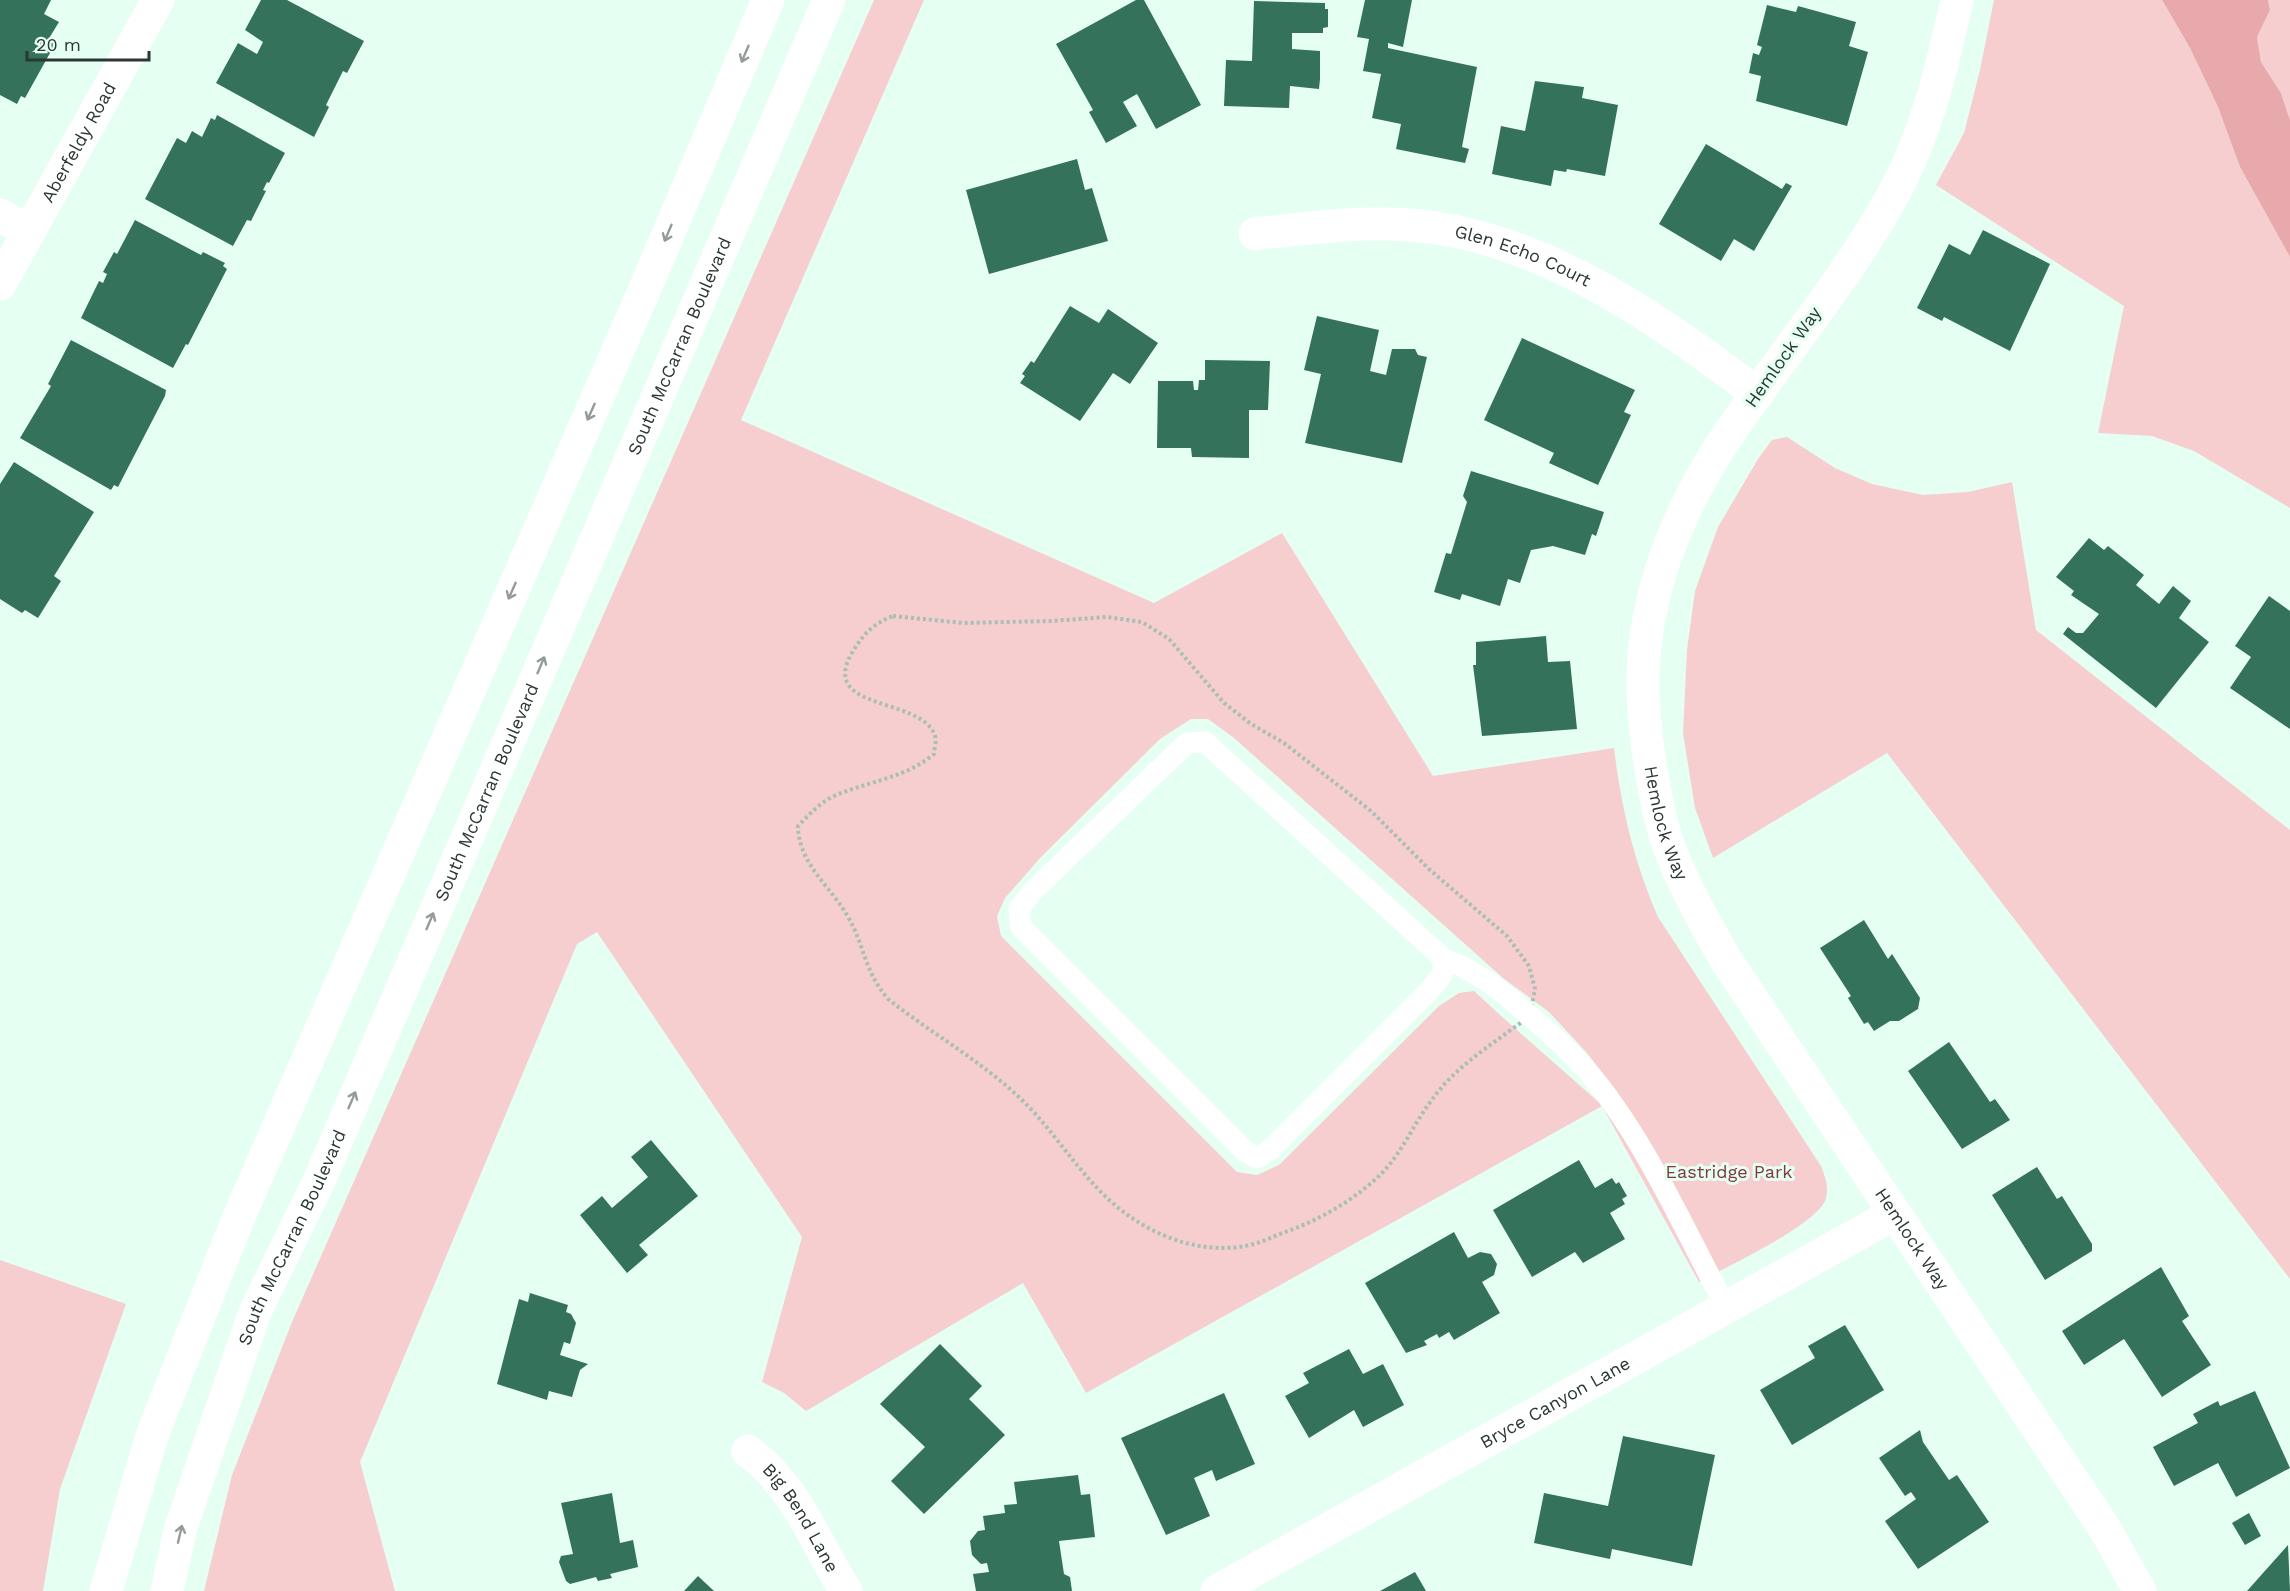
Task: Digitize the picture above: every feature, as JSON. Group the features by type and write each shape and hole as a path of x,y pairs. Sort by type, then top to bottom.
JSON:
{"street":[{"name":"Aberfeldy Road","path":"0,284 158,0"},
{"path":"106,1591 153,1433 238,1219 647,284 768,0"},
{"name":"South McCarran Boulevard","path":"167,1591 181,1527 255,1312 319,1181 829,0"},
{"name":"Hemlock Way","path":"1957,0 1935,97 1900,181 1872,229 1718,451 1689,500 1665,556 1652,610 1643,673 1645,729 1655,795 1670,849 1700,916 1726,960 2104,1529 2140,1591"},
{"path":"0,215 29,231"},
{"name":"Glen Echo Court","path":"1255,234 1335,225 1393,224 1436,228 1480,236 1524,251 1587,280 1682,339 1758,394"},
{"name":"Bryce Canyon Lane","path":"1217,1591 1894,1214"},
{"name":"Big Bend Lane","path":"748,1451 765,1464 786,1487 808,1521 846,1591"}],"lane":[{"path":"1444,959 1442,975 1428,992 1270,1150 1257,1158 1246,1152 1021,927 1019,909 1031,893 1187,743 1205,742 1444,959 1469,968 1530,1016 1588,1071 1618,1113 1650,1167 1726,1307"}],"path":[{"path":"893,616 963,623 1107,617 1142,622 1169,639 1224,703 1251,724 1284,743 1371,811 1430,870 1507,936 1529,966 1535,990 1530,1016 1450,1078 1431,1101 1409,1139 1380,1175 1343,1204 1306,1224 1253,1244 1220,1248 1191,1245 1163,1236 1106,1197 1025,1103 888,999 873,982 849,918 807,863 798,843 798,826 815,808 834,796 890,779 919,766 934,754 936,737 928,723 908,711 869,701 854,693 846,679 848,658 864,634 878,621 893,616"}],"green space":[{"name":"Eastridge Park","path":"874,0 924,0 741,420 1154,603 1282,533 1433,776 1614,748 1620,792 1630,834 1642,876 1658,917 1821,1166 1827,1186 1826,1198 1820,1208 1807,1220 1770,1244 1699,1282 1602,1106 1086,1393 1023,1283 806,1411 784,1393 762,1382 802,1237 597,932 577,944 360,1462 395,1591 204,1591 232,1475 292,1322","holes":["1191,719 1208,719 1234,738 1503,978 1549,1012 1587,1053 1618,1093 1602,1105 1474,991 1459,993 1439,1006 1279,1165 1257,1175 1237,1172 1001,936 997,916 1005,898 1041,857 1160,739"]},
{"path":"1994,0 2162,0 2190,48 2218,107 2240,167 2290,257 2290,508 2194,451 2152,436 2098,433 2124,306 1936,185 1964,133"},
{"path":"2268,0 2290,0 2290,120 2281,93 2261,62 2257,37 2270,10"},
{"path":"1787,437 1835,468 1872,484 1923,495 1968,492 2012,482 2036,630 2290,830 2290,1279 1887,753 1713,858 1695,808 1683,733 1687,650 1695,591 1718,527 1758,459 1772,440"},
{"path":"0,1260 126,1304 60,1489 43,1591 0,1591"}],"shaded area":[{"path":"2162,0 2268,0 2270,10 2257,37 2261,62 2281,93 2290,120 2290,257 2240,167 2218,107 2190,48"}],"building":[{"path":"0,0 51,0 44,14 59,22 48,40 55,44 25,98 21,96 17,104 0,95"},
{"path":"261,0 287,0 364,41 347,73 343,71 326,105 329,107 314,137 216,83 238,43 257,54 263,42 245,30"},
{"path":"1136,0 1144,0 1201,105 1156,129 1137,94 1123,102 1137,126 1106,143 1089,112 1093,110 1056,44"},
{"path":"1365,0 1412,0 1403,47 1388,43 1388,48 1477,67 1462,147 1469,149 1465,163 1396,149 1401,124 1372,118 1381,74 1363,71 1369,39 1357,37"},
{"path":"1254,1 1325,3 1325,9 1328,9 1328,27 1323,28 1323,33 1292,33 1292,49 1320,51 1320,79 1319,89 1290,86 1289,108 1224,106 1226,60 1252,61"},
{"path":"1767,5 1796,12 1798,6 1856,22 1849,46 1868,52 1847,126 1756,101 1761,76 1749,73 1753,53 1759,55 1762,47 1757,45"},
{"path":"1535,81 1584,87 1582,98 1618,105 1605,176 1567,169 1566,172 1554,170 1551,186 1492,174 1501,126 1525,131"},
{"path":"217,115 285,153 263,190 266,191 251,221 247,220 233,246 145,199 177,138 186,143 192,131 202,137 211,118 215,120"},
{"path":"1706,144 1782,189 1786,183 1792,186 1754,251 1734,239 1721,261 1659,224"},
{"path":"1077,159 1085,190 1092,188 1108,241 989,274 966,190"},
{"path":"135,220 201,255 203,252 225,263 223,266 227,269 188,345 186,344 173,368 81,318 99,281 103,283 107,274 103,272 114,252 117,254"},
{"path":"1983,230 2050,264 2010,351 1944,317 1942,321 1917,308 1949,244 1970,255"},
{"path":"1070,306 1099,323 1108,309 1158,343 1130,384 1113,373 1080,421 1020,383 1025,376 1022,374 1031,361 1034,363"},
{"path":"1317,316 1379,330 1370,371 1386,375 1392,349 1415,349 1418,355 1427,357 1402,463 1305,443 1321,374 1304,370"},
{"path":"1522,338 1635,390 1624,412 1631,415 1598,485 1549,463 1554,453 1484,420"},
{"path":"71,340 166,390 118,487 114,485 111,490 20,438 51,386 48,384"},
{"path":"1205,360 1270,361 1268,410 1249,410 1249,458 1192,457 1191,448 1157,448 1158,381 1193,381 1194,390 1198,390 1199,380 1205,380"},
{"path":"14,462 94,512 54,576 61,581 38,618 25,610 22,613 0,599 0,484"},
{"path":"1471,471 1604,512 1596,536 1592,534 1585,555 1553,546 1531,550 1520,583 1508,579 1500,606 1462,594 1460,600 1434,592 1446,553 1451,554 1467,502 1463,496"},
{"path":"2089,538 2104,550 2108,546 2144,575 2136,585 2159,604 2173,586 2191,601 2179,618 2209,642 2156,708 2063,634 2068,627 2076,633 2083,633 2099,614 2071,595 2074,591 2056,577"},
{"path":"2269,596 2290,611 2290,729 2230,688 2251,657 2235,646"},
{"path":"1546,636 1548,662 1570,661 1577,729 1482,736 1473,665 1476,665 1476,642"},
{"path":"1864,920 1888,959 1892,954 1920,998 1918,1009 1899,1021 1890,1021 1874,1031 1868,1022 1864,1024 1848,998 1851,996 1820,948"},
{"path":"1949,1042 1990,1102 1995,1099 2010,1120 1962,1149 1908,1071"},
{"path":"651,1140 698,1196 639,1245 648,1255 627,1273 580,1215 602,1196 612,1208 648,1177 631,1157"},
{"path":"1579,1160 1595,1188 1612,1178 1616,1184 1619,1182 1627,1196 1622,1199 1625,1204 1610,1213 1625,1239 1583,1263 1575,1252 1532,1277 1493,1210"},
{"path":"2037,1167 2057,1199 2062,1196 2092,1244 2092,1251 2045,1280 1992,1195"},
{"path":"1454,1232 1468,1258 1480,1252 1491,1254 1497,1264 1494,1275 1482,1282 1500,1313 1454,1340 1449,1332 1439,1338 1437,1334 1424,1341 1427,1345 1406,1353 1365,1283"},
{"path":"2161,1267 2189,1316 2182,1321 2211,1365 2162,1397 2124,1339 2084,1365 2062,1331"},
{"path":"530,1293 568,1305 566,1312 571,1314 576,1323 570,1344 564,1342 560,1355 588,1364 580,1370 572,1397 549,1391 547,1400 497,1384 519,1299 528,1302"},
{"path":"1845,1325 1884,1390 1792,1445 1760,1390 1815,1358 1808,1346"},
{"path":"940,1344 982,1386 969,1399 1005,1435 924,1514 891,1481 925,1447 880,1404"},
{"path":"1349,1349 1363,1374 1383,1364 1404,1405 1363,1427 1354,1410 1309,1438 1285,1396 1309,1383 1303,1373"},
{"path":"2255,1391 2290,1468 2236,1497 2218,1463 2174,1486 2153,1447 2198,1423 2193,1414 2218,1401 2220,1406"},
{"path":"1224,1393 1255,1464 1216,1481 1212,1470 1194,1478 1210,1516 1166,1535 1121,1438"},
{"path":"1920,1430 1923,1442 1949,1480 1957,1475 1989,1522 1918,1569 1885,1521 1916,1499 1911,1492 1905,1496 1879,1458"},
{"path":"1623,1436 1715,1455 1692,1566 1612,1549 1610,1559 1534,1543 1544,1493 1608,1506"},
{"path":"1078,1475 1081,1495 1090,1494 1095,1537 1059,1541 1064,1574 1070,1577 1072,1591 976,1591 973,1574 989,1572 987,1563 981,1564 972,1555 970,1541 978,1531 985,1530 983,1516 1005,1513 1004,1505 1017,1504 1014,1482"},
{"path":"612,1493 620,1543 633,1540 638,1567 610,1574 612,1578 598,1581 596,1577 570,1584 566,1581 559,1562 561,1556 573,1554 561,1503"},
{"path":"2249,1513 2261,1536 2245,1545 2232,1523"},
{"path":"2288,1545 2290,1591 2247,1591"},
{"path":"1415,1572 1426,1591 1380,1591"},
{"path":"698,1576 714,1591 684,1591"}]}
